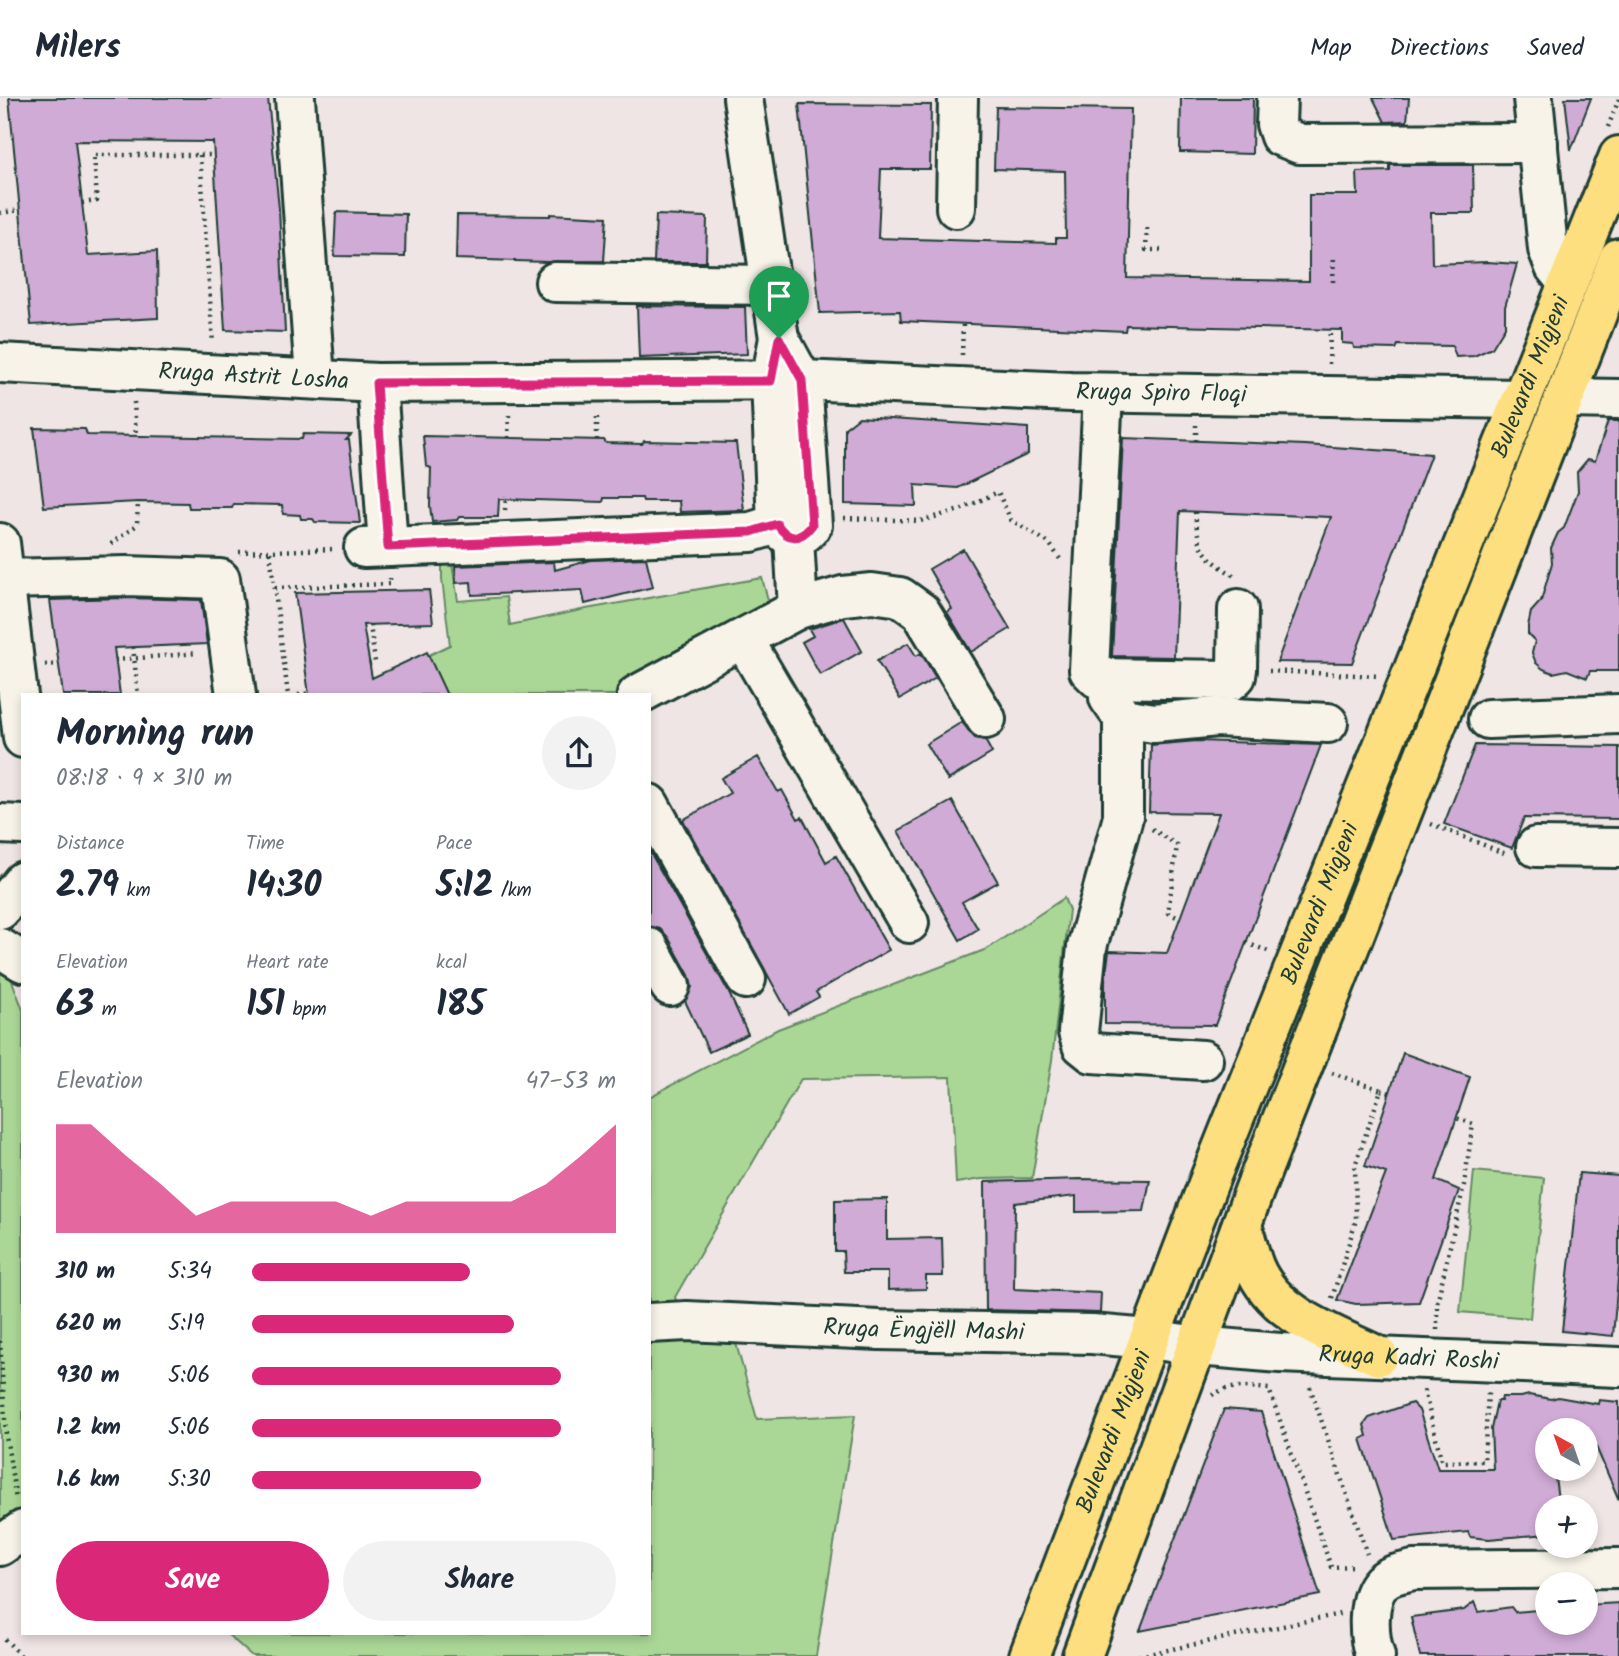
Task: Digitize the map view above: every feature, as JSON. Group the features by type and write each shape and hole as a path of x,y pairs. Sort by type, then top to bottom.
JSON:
{"main road":[{"name":"Bulevardi Migjeni","path":"1029,1656 1211,1176 1568,283 1611,146"},
{"name":"Bulevardi Migjeni","path":"1082,1656 1242,1225 1619,258"},
{"path":"1242,1225 1254,1267 1266,1289 1285,1308 1378,1356"}],"street":[{"path":"295,98 315,378"},
{"path":"376,383 374,571 751,532 785,531 805,534 812,525 770,285 743,98"},
{"path":"956,208 958,98"},
{"path":"1277,98 1276,124 1280,136 1300,144 1538,143"},
{"path":"1533,98 1548,249 1555,267 1568,283"},
{"path":"555,282 770,285"},
{"name":"Rruga Astrit Losha","path":"0,363 376,383 786,381"},
{"name":"Rruga Spiro Floqi","path":"786,381 1102,393 1522,399"},
{"path":"1102,393 1089,670 1123,719 1123,817 1087,947 1078,1032 1082,1045 1092,1054 1203,1060"},
{"path":"1564,398 1619,399"},
{"path":"785,531 798,609"},
{"path":"2,558 147,553"},
{"path":"2,558 126,576 220,579 236,693"},
{"path":"2,558 21,720"},
{"path":"641,693 798,609 844,596 872,593 900,597 921,612 986,719"},
{"path":"1091,674 1097,678 1232,680 1237,669 1239,594"},
{"path":"744,639 909,923"},
{"path":"1488,719 1619,714"},
{"path":"1123,719 1154,723 1217,717 1328,723"},
{"path":"651,808 746,979"},
{"path":"0,824 21,825"},
{"path":"1536,848 1619,848"},
{"path":"0,910 21,884"},
{"path":"0,947 21,961"},
{"path":"651,952 670,986"},
{"name":"Rruga Ëngjëll Mashi","path":"651,1323 687,1321 879,1330 1092,1334 1198,1346"},
{"name":"Rruga Kadri Roshi","path":"1198,1346 1378,1356 1431,1373 1619,1367"},
{"path":"1374,1656 1372,1644 1375,1585 1393,1576 1413,1570 1619,1569"}],"path":[{"path":"1611,146 1619,99"},
{"path":"82,203 97,201 94,155 214,155"},
{"path":"200,155 215,374"},
{"path":"0,213 20,210"},
{"path":"1147,228 1146,250 1164,250"},
{"path":"1333,282 1334,254"},
{"path":"962,338 963,324"},
{"path":"135,420 136,436"},
{"path":"597,427 597,440"},
{"path":"508,429 508,438"},
{"path":"842,518 920,522 960,510 998,492 1011,520 1049,543 1063,564"},
{"path":"100,553 137,525 138,502"},
{"path":"1195,512 1198,544 1239,594"},
{"path":"231,552 270,552 374,571"},
{"path":"270,552 288,693"},
{"path":"275,588 374,571"},
{"path":"369,664 375,662 370,625"},
{"path":"133,647 138,693"},
{"path":"116,660 231,651"},
{"path":"1265,671 1390,676"},
{"path":"1123,817 1157,832 1177,845 1168,913 1180,918"},
{"path":"1423,821 1507,854 1536,848"},
{"path":"1328,1072 1390,1093"},
{"path":"1332,1299 1356,1220 1355,1166 1381,1090"},
{"path":"1456,1118 1474,1124 1464,1185 1437,1303 1431,1373 1443,1462 1484,1461 1488,1403"},
{"path":"0,1341 6,1435 16,1491 12,1537"},
{"path":"1310,1386 1375,1585"},
{"path":"1269,1389 1331,1567 1375,1585"},
{"path":"1139,1656 1375,1585"},
{"path":"5,1639 21,1656"}],"green space":[{"path":"442,554 452,564 458,601 506,597 510,625 762,578 769,604 756,626 618,693 443,693 427,656 450,645 442,579"},
{"path":"1064,898 1069,910 1052,1060 1032,1178 981,1179 956,1183 951,1077 801,1079 675,1297 680,1311 651,1314 651,1096 778,1029 987,949"},
{"path":"0,964 6,965 21,1005 21,1510 0,1522"},
{"path":"1474,1171 1544,1178 1530,1318 1460,1312"},
{"path":"732,1329 757,1419 855,1415 816,1656 252,1656 228,1635 651,1635 651,1331"}],"building":[{"path":"9,98 268,98 279,209 285,332 225,330 213,142 75,141 88,255 157,251 158,318 31,325"},
{"path":"1181,98 1253,98 1252,154 1180,152"},
{"path":"1373,98 1409,98 1407,121 1385,122"},
{"path":"1565,98 1591,98 1571,150"},
{"path":"799,104 931,105 930,169 881,169 878,238 1056,243 1056,238 1066,238 1065,171 994,169 996,107 1131,109 1127,278 1309,281 1309,195 1358,195 1357,172 1390,171 1390,165 1473,165 1474,213 1431,213 1432,264 1517,264 1505,307 1505,327 1492,348 1474,356 1456,357 1452,346 1398,345 1396,349 1354,348 1353,344 1342,343 1342,330 1126,325 1125,331 901,321 900,311 820,313"},
{"path":"336,212 406,214 405,257 334,256"},
{"path":"550,214 607,217 604,261 456,259 457,215"},
{"path":"656,215 707,217 706,262 654,262"},
{"path":"637,306 745,307 747,354 639,358"},
{"path":"859,417 1028,428 1028,454 958,488 915,485 916,506 845,504 845,428"},
{"path":"1608,421 1619,421 1619,671 1590,671 1587,678 1567,670 1553,673 1536,663 1532,653 1535,641 1528,634 1531,612 1541,601 1552,563 1551,548 1558,533 1564,528 1578,491 1577,472 1588,459 1595,461"},
{"path":"34,428 85,429 87,435 302,439 303,434 351,435 346,440 349,440 360,523 301,519 300,515 283,514 282,505 234,504 232,508 189,508 188,503 138,502 44,507"},
{"path":"423,436 604,440 606,443 642,444 644,441 736,443 744,510 680,512 679,501 643,501 642,498 604,498 603,502 499,499 498,517 459,517 457,520 432,522 431,468 426,466"},
{"path":"1123,438 1305,445 1431,454 1352,663 1277,662 1331,517 1180,511 1174,657 1112,656"},
{"path":"963,549 1010,629 971,652 947,612 952,609 929,569"},
{"path":"646,558 653,587 585,604 582,590 472,595 471,582 456,583 455,566 554,562 555,570 591,560"},
{"path":"429,590 433,623 363,625 372,678 427,652 446,693 309,693 295,593"},
{"path":"50,600 201,600 207,644 114,648 120,693 63,693"},
{"path":"844,618 862,651 820,675 802,642 813,636 809,629"},
{"path":"908,643 916,656 921,653 936,678 900,699 877,661"},
{"path":"962,722 975,738 985,740 992,753 948,780 926,744"},
{"path":"1197,741 1321,745 1215,1025 1105,1024 1105,981 1109,951 1167,953 1219,813 1149,812 1151,745"},
{"path":"1475,745 1619,747 1619,819 1524,818 1512,848 1444,824"},
{"path":"758,757 778,792 782,790 798,819 802,817 826,862 836,856 889,950 816,992 819,997 789,1014 683,820 730,793 721,778"},
{"path":"952,801 998,882 962,902 978,929 960,940 898,831"},
{"path":"651,854 728,991 748,1034 709,1052 685,1001 692,987 689,975 668,937 660,929 651,927"},
{"path":"1403,1053 1470,1077 1436,1180 1459,1190 1419,1302 1356,1304 1337,1300 1386,1173 1365,1166"},
{"path":"1579,1173 1619,1176 1619,1267 1613,1336 1562,1331"},
{"path":"1150,1180 1144,1211 1076,1212 1076,1196 1015,1203 1014,1289 1101,1293 1100,1313 986,1310 985,1182"},
{"path":"887,1199 887,1239 942,1238 943,1276 926,1276 926,1289 888,1290 888,1272 844,1272 843,1251 835,1251 835,1200"},
{"path":"1502,1397 1558,1397 1598,1404 1599,1400 1619,1402 1619,1500 1598,1451 1598,1418 1535,1418 1535,1481 1556,1481 1557,1495 1535,1495 1535,1535 1489,1539 1470,1537 1468,1532 1394,1540 1361,1439 1367,1436 1364,1425 1369,1418 1412,1403 1419,1410 1438,1469 1493,1469 1491,1429 1497,1401 1501,1401"},
{"path":"1224,1409 1261,1412 1320,1595 1140,1631"},
{"path":"1474,1602 1478,1612 1511,1607 1515,1612 1535,1610 1535,1635 1598,1635 1598,1604 1619,1603 1619,1656 1420,1656 1411,1617 1464,1610"}],"route":[{"path":"779,338 802,380 812,525 805,534 794,538 783,534 777,524 751,532 388,547 376,383 771,381 779,338"}]}
